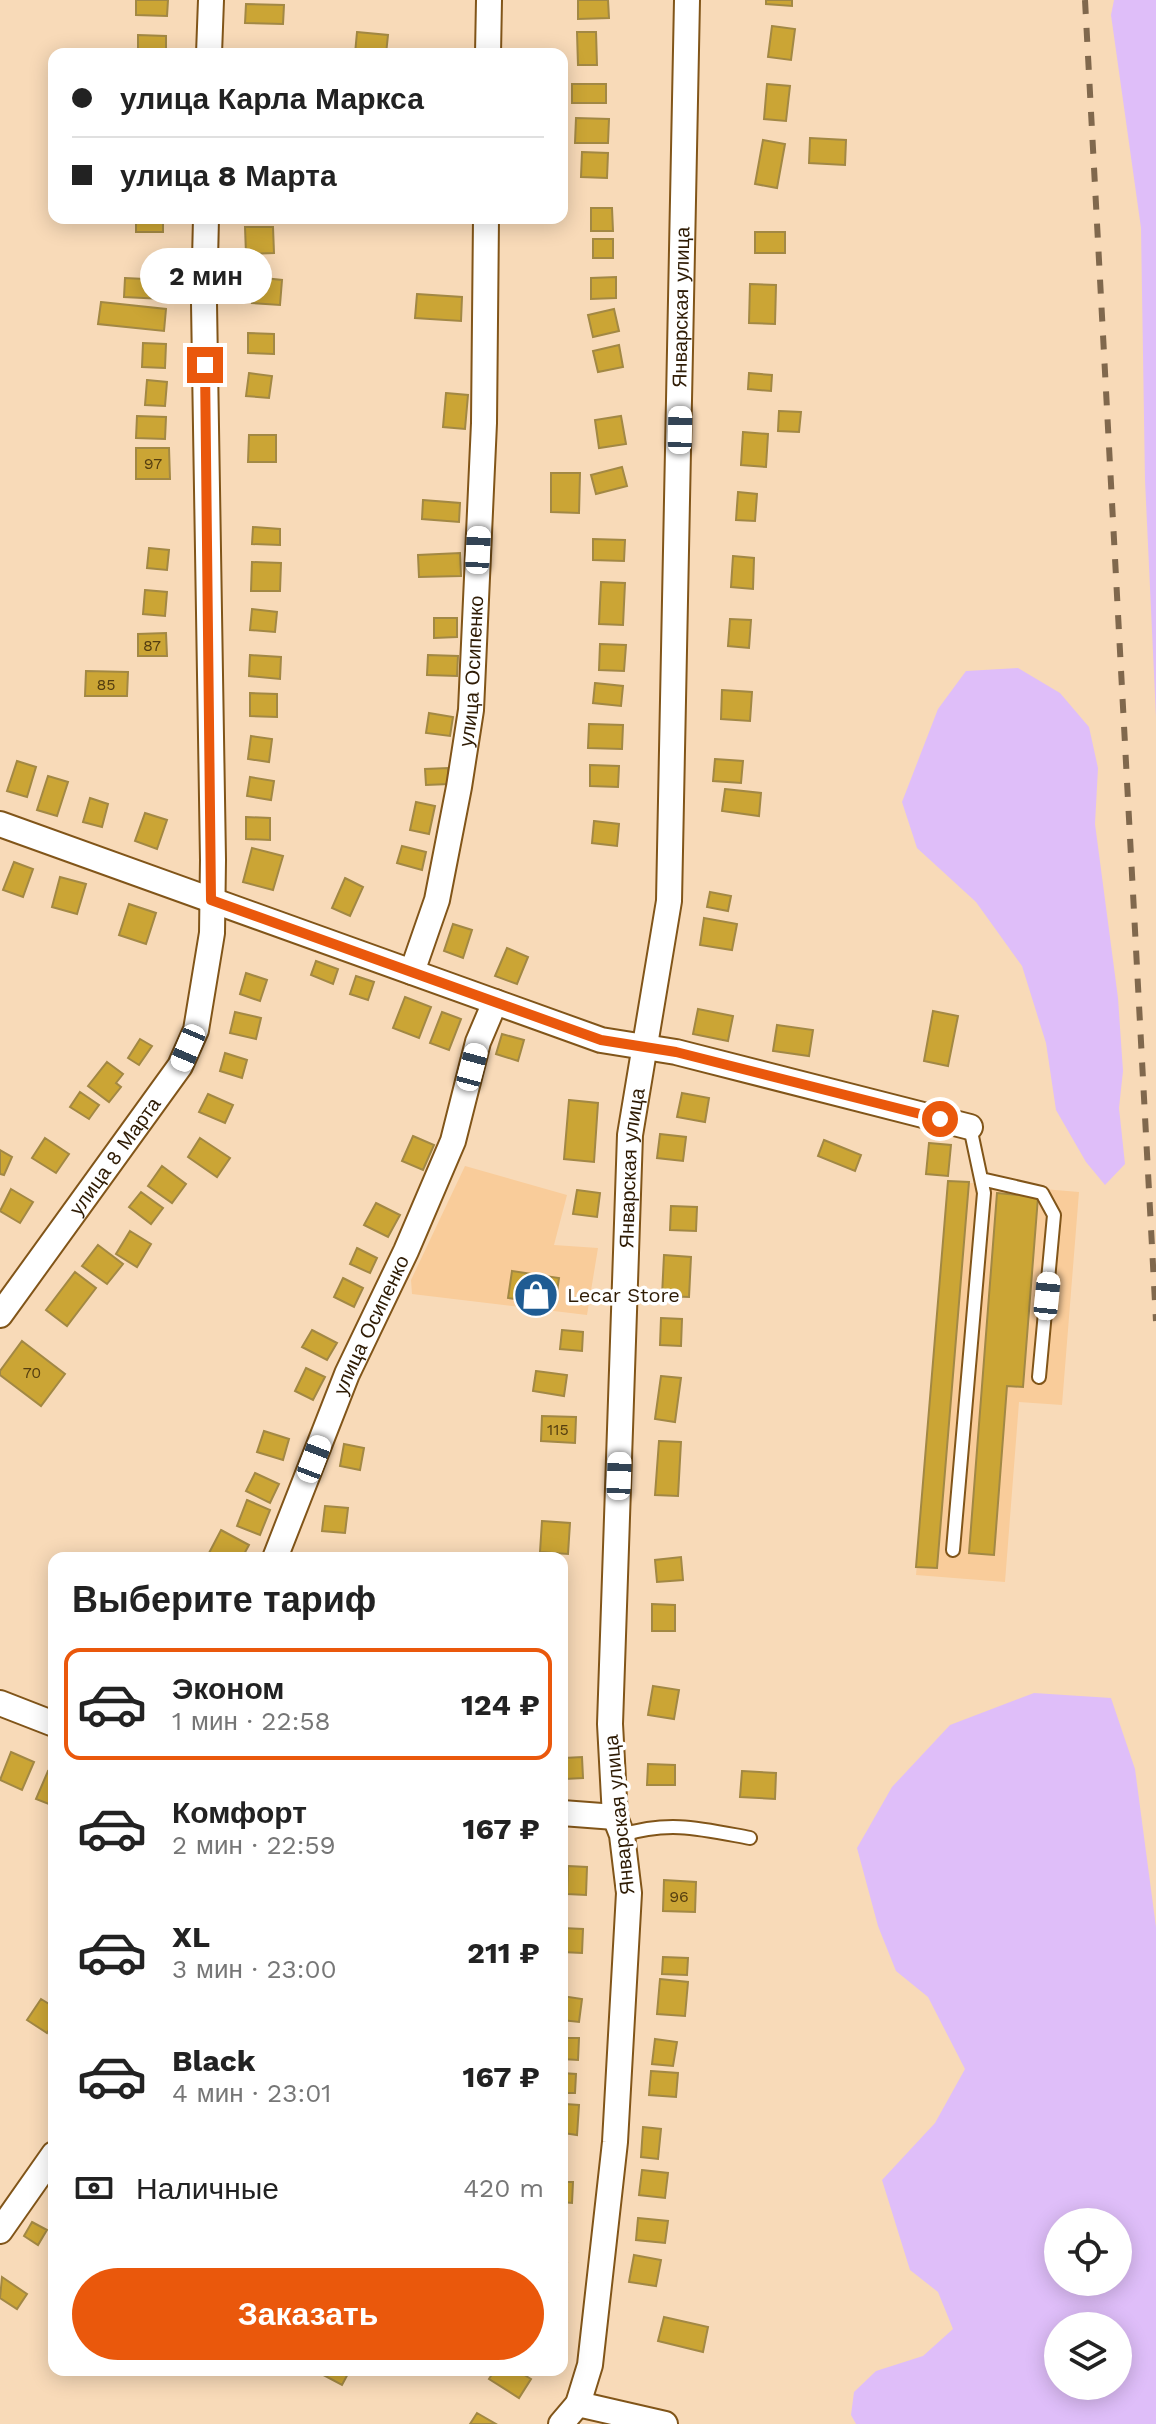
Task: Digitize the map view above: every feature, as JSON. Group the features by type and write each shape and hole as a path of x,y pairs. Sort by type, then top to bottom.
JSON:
{"street":[{"path":"209,48 211,0"},
{"path":"488,48 489,0"},
{"name":"Январская улица","path":"561,2424 578,2404 590,2365 615,2142 629,1893 618,1826 610,1724 630,1135 669,901 687,0"},
{"name":"улица 8 Марта","path":"0,1315 180,1066 196,1030 212,933 204,303 206,224"},
{"name":"улица Осипенко","path":"412,972 437,900 471,710 484,423 486,224"},
{"path":"0,824 601,1040 676,1052 970,1127"},
{"name":"улица Осипенко","path":"277,1552 347,1374 406,1251 453,1141 478,1042 495,1002"},
{"path":"0,1703 48,1722"},
{"path":"568,1814 618,1826"},
{"path":"0,2231 48,2163"},
{"path":"578,2404 665,2424"}],"lane":[{"path":"953,1550 984,1193 970,1127"},
{"path":"981,1179 1042,1193 1054,1215 1039,1377"},
{"path":"618,1826 685,1826 750,1838"}],"shaded area":[{"path":"1114,0 1156,0 1156,717 1145,480 1141,228 1111,15"},
{"path":"1018,668 1060,693 1089,727 1098,768 1095,824 1118,998 1123,1071 1119,1108 1125,1164 1105,1185 1086,1162 1056,1110 1046,1043 1022,966 976,902 917,848 902,802 938,709 966,671"},
{"path":"465,1166 567,1195 554,1245 598,1248 587,1315 412,1294 411,1280"},
{"path":"948,1181 1079,1192 1062,1405 1019,1402 1005,1582 916,1575"},
{"path":"1034,1693 1111,1698 1135,1769 1156,1927 1156,2424 856,2424 851,2415 854,2392 876,2371 923,2356 953,2329 938,2292 910,2270 882,2180 935,2123 965,2069 928,1997 896,1971 878,1926 857,1848 892,1787 950,1725"}],"building":[{"path":"136,0 168,0 167,16 136,15"},
{"path":"578,0 608,0 609,18 578,19"},
{"path":"766,0 792,0 792,6 766,4"},
{"path":"246,4 284,5 283,24 245,23"},
{"path":"772,26 795,29 791,60 768,57"},
{"path":"357,32 388,35 387,48 356,48"},
{"path":"577,32 596,32 597,65 578,65"},
{"path":"138,35 166,36 166,48 138,48"},
{"path":"572,84 606,84 606,103 572,103"},
{"path":"767,84 790,86 786,121 764,119"},
{"path":"576,118 609,119 608,143 575,143"},
{"path":"810,138 846,140 845,165 809,163"},
{"path":"763,140 785,144 777,188 755,184"},
{"path":"582,152 608,153 607,178 581,177"},
{"path":"591,208 612,208 613,231 591,231"},
{"path":"136,224 163,224 163,232 136,232"},
{"path":"245,227 273,227 274,253 246,254"},
{"path":"755,232 785,232 785,253 755,253"},
{"path":"593,239 613,239 613,258 593,258"},
{"path":"254,277 282,280 280,305 252,303"},
{"path":"616,277 616,298 591,299 591,278"},
{"path":"125,278 164,280 163,299 124,297"},
{"path":"750,284 776,285 775,324 749,323"},
{"path":"417,294 462,297 461,321 415,318"},
{"path":"101,302 166,309 164,331 98,324"},
{"path":"614,309 619,331 593,337 588,315"},
{"path":"248,333 274,334 274,354 248,353"},
{"path":"143,343 166,344 165,368 142,367"},
{"path":"619,345 623,367 598,372 593,351"},
{"path":"249,373 272,376 269,398 246,396"},
{"path":"749,373 772,375 771,391 748,389"},
{"path":"147,380 167,382 165,406 145,405"},
{"path":"446,393 468,395 465,429 443,427"},
{"path":"779,411 801,412 799,432 778,431"},
{"path":"137,416 166,417 165,439 136,438"},
{"path":"621,416 626,444 599,448 595,420"},
{"path":"743,432 768,434 766,467 741,465"},
{"path":"249,435 276,435 276,462 248,462"},
{"path":"136,448 169,448 170,479 136,479"},
{"path":"622,467 627,486 596,494 591,475"},
{"path":"551,473 580,473 579,513 551,512"},
{"path":"738,492 757,494 755,521 736,520"},
{"path":"423,500 460,503 459,522 422,519"},
{"path":"253,527 280,529 280,545 252,544"},
{"path":"593,539 625,540 624,561 593,560"},
{"path":"149,548 169,550 167,570 147,568"},
{"path":"460,553 461,576 419,577 418,555"},
{"path":"733,556 754,558 753,589 731,587"},
{"path":"252,562 281,563 280,591 251,591"},
{"path":"601,582 625,583 623,625 599,624"},
{"path":"145,590 167,592 165,616 143,614"},
{"path":"252,609 277,612 275,632 250,630"},
{"path":"434,618 457,618 457,637 434,638"},
{"path":"730,619 751,620 749,648 728,646"},
{"path":"166,633 167,656 138,656 138,634"},
{"path":"600,644 626,645 624,671 599,670"},
{"path":"250,655 281,657 280,679 249,676"},
{"path":"428,655 458,656 457,676 427,675"},
{"path":"86,671 128,672 127,696 85,696"},
{"path":"595,683 623,686 621,706 593,703"},
{"path":"722,690 752,692 750,721 721,719"},
{"path":"250,693 277,694 277,717 250,716"},
{"path":"429,713 453,717 450,736 426,733"},
{"path":"589,724 623,725 622,749 588,748"},
{"path":"251,736 272,739 269,762 248,759"},
{"path":"715,759 743,761 741,783 713,781"},
{"path":"17,761 36,767 27,797 7,791"},
{"path":"590,765 619,766 618,787 590,786"},
{"path":"448,768 449,784 426,785 425,769"},
{"path":"48,776 68,782 57,816 37,810"},
{"path":"250,777 274,781 271,800 247,796"},
{"path":"725,789 761,793 759,816 722,811"},
{"path":"90,798 108,804 102,827 83,822"},
{"path":"416,802 435,806 429,834 410,830"},
{"path":"145,813 167,820 157,849 135,841"},
{"path":"246,817 270,818 270,840 246,839"},
{"path":"594,821 619,824 617,846 592,843"},
{"path":"402,846 426,852 422,870 397,863"},
{"path":"252,848 283,856 273,890 243,882"},
{"path":"14,862 33,869 23,897 3,890"},
{"path":"60,877 86,884 77,914 52,907"},
{"path":"345,878 363,887 350,916 332,908"},
{"path":"710,892 731,896 728,911 707,907"},
{"path":"129,904 156,913 146,944 119,935"},
{"path":"704,918 737,924 732,950 700,945"},
{"path":"453,924 472,930 463,958 444,951"},
{"path":"507,948 528,957 517,984 495,976"},
{"path":"316,961 338,969 333,984 311,975"},
{"path":"246,973 267,980 260,1001 240,994"},
{"path":"356,976 374,982 368,1000 350,994"},
{"path":"405,997 431,1007 419,1038 393,1028"},
{"path":"698,1009 733,1016 728,1041 693,1034"},
{"path":"933,1011 958,1016 948,1066 924,1061"},
{"path":"235,1012 261,1018 256,1039 230,1033"},
{"path":"442,1012 461,1019 449,1050 430,1043"},
{"path":"777,1025 813,1030 809,1056 773,1051"},
{"path":"502,1034 524,1040 518,1061 496,1054"},
{"path":"140,1039 152,1046 139,1065 128,1058"},
{"path":"225,1053 247,1060 242,1078 220,1071"},
{"path":"107,1062 123,1074 116,1083 121,1087 109,1102 88,1086"},
{"path":"80,1092 99,1105 89,1119 70,1107"},
{"path":"682,1093 709,1098 705,1122 677,1117"},
{"path":"208,1094 233,1105 225,1123 199,1112"},
{"path":"569,1100 598,1103 594,1162 564,1159"},
{"path":"660,1134 686,1137 683,1161 657,1158"},
{"path":"413,1136 434,1145 423,1170 402,1161"},
{"path":"45,1138 69,1154 56,1173 32,1158"},
{"path":"200,1138 230,1158 217,1177 188,1157"},
{"path":"824,1140 861,1155 855,1171 818,1156"},
{"path":"929,1143 951,1145 948,1176 926,1174"},
{"path":"0,1150 12,1157 4,1175 0,1174"},
{"path":"162,1166 186,1184 172,1203 148,1186"},
{"path":"948,1181 969,1182 937,1568 916,1567"},
{"path":"11,1189 33,1202 20,1223 0,1211"},
{"path":"577,1190 600,1193 597,1217 573,1214"},
{"path":"141,1192 163,1208 151,1224 129,1207"},
{"path":"997,1193 1038,1197 1023,1387 1007,1386 994,1555 969,1553"},
{"path":"376,1203 400,1215 388,1237 364,1225"},
{"path":"671,1206 697,1207 696,1231 670,1230"},
{"path":"130,1231 151,1244 137,1267 116,1254"},
{"path":"98,1245 123,1264 107,1284 82,1266"},
{"path":"357,1248 377,1258 370,1273 350,1264"},
{"path":"664,1255 691,1257 689,1297 662,1296"},
{"path":"512,1271 559,1278 555,1305 508,1298"},
{"path":"75,1272 96,1288 67,1326 46,1310"},
{"path":"343,1278 363,1288 354,1307 334,1297"},
{"path":"661,1318 682,1319 681,1346 660,1345"},
{"path":"312,1330 337,1343 327,1360 302,1347"},
{"path":"562,1330 583,1332 582,1351 560,1349"},
{"path":"22,1341 65,1374 41,1406 0,1375"},
{"path":"306,1368 325,1377 313,1400 295,1391"},
{"path":"536,1371 567,1375 564,1396 533,1391"},
{"path":"661,1376 681,1378 675,1422 655,1419"},
{"path":"542,1416 576,1417 575,1443 541,1441"},
{"path":"264,1431 289,1439 283,1460 257,1452"},
{"path":"659,1441 681,1442 678,1496 655,1495"},
{"path":"344,1444 364,1448 360,1470 340,1466"},
{"path":"255,1473 279,1484 270,1503 246,1491"},
{"path":"247,1500 270,1510 260,1535 237,1526"},
{"path":"325,1506 348,1508 345,1533 322,1531"},
{"path":"542,1521 570,1523 568,1554 540,1552"},
{"path":"221,1530 249,1545 245,1552 210,1552"},
{"path":"681,1557 683,1580 657,1582 655,1560"},
{"path":"652,1604 675,1605 675,1631 652,1631"},
{"path":"653,1686 679,1690 674,1719 648,1715"},
{"path":"11,1752 34,1762 22,1790 0,1780"},
{"path":"582,1757 583,1778 568,1779 568,1758"},
{"path":"648,1764 675,1765 675,1785 647,1785"},
{"path":"48,1771 48,1804 36,1799"},
{"path":"742,1771 776,1773 775,1799 740,1797"},
{"path":"568,1866 587,1867 586,1895 568,1894"},
{"path":"664,1880 696,1882 695,1912 663,1911"},
{"path":"568,1928 583,1929 582,1953 568,1952"},
{"path":"663,1957 688,1958 687,1975 662,1974"},
{"path":"660,1979 688,1982 685,2016 657,2014"},
{"path":"568,1997 582,1999 579,2022 568,2021"},
{"path":"41,1999 48,2003 47,2033 27,2020"},
{"path":"568,2038 579,2038 578,2060 568,2059"},
{"path":"655,2039 677,2042 673,2066 652,2064"},
{"path":"651,2071 678,2073 676,2097 649,2095"},
{"path":"568,2073 576,2074 575,2093 568,2093"},
{"path":"568,2104 579,2105 577,2135 568,2134"},
{"path":"643,2127 661,2129 658,2159 641,2157"},
{"path":"642,2170 668,2173 665,2198 639,2195"},
{"path":"568,2182 573,2182 572,2203 568,2203"},
{"path":"638,2218 668,2221 665,2243 636,2240"},
{"path":"32,2222 47,2230 38,2245 24,2236"},
{"path":"634,2255 661,2260 656,2286 629,2282"},
{"path":"2,2277 27,2294 17,2309 0,2298"},
{"path":"664,2317 708,2327 703,2352 658,2341"},
{"path":"325,2376 347,2376 342,2385"},
{"path":"491,2376 526,2376 531,2379 519,2398 489,2379"},
{"path":"477,2413 496,2424 470,2424"}],"railway":[{"path":"1085,0 1156,1321"}],"place":[{"name":"Lecar Store","path":"536,1295"}],"route":[{"path":"205,365 213,860 211,900 601,1040 676,1052 940,1119"}]}
